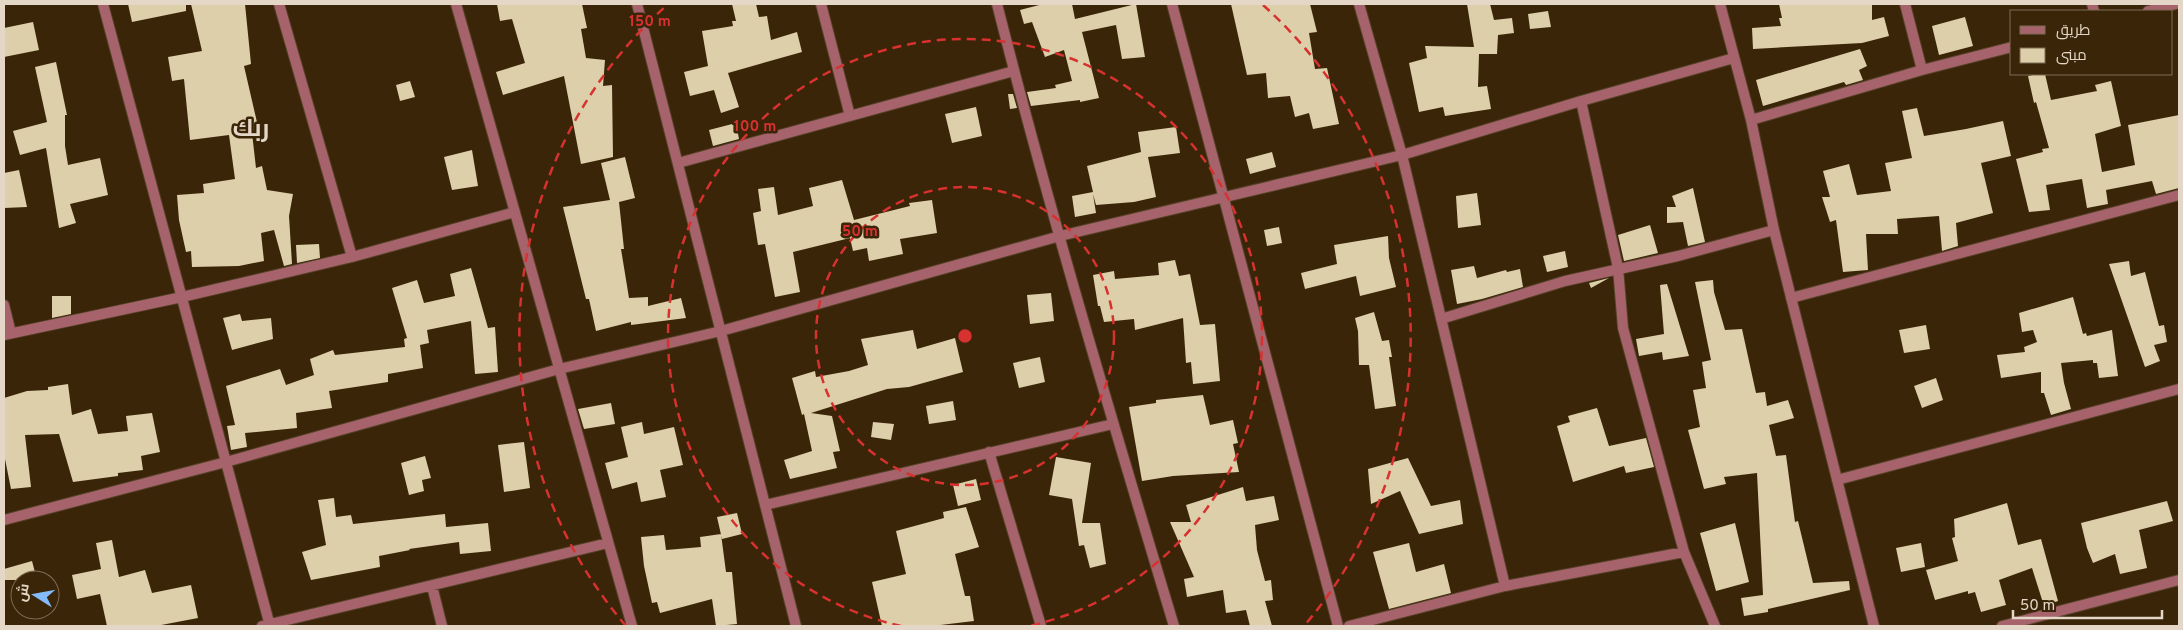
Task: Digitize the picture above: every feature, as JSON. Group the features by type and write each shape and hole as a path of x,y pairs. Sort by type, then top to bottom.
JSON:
{"street":[{"path":"103,4 226,462 267,626 608,543"},
{"path":"279,4 352,257"},
{"path":"456,4 632,626"},
{"path":"637,4 796,626"},
{"path":"821,4 850,116"},
{"path":"997,4 1113,424 1174,626"},
{"path":"1172,4 1338,626"},
{"path":"1359,4 1402,155 1505,586"},
{"path":"1720,4 1750,120 1774,230 1874,626"},
{"path":"1905,4 1922,70"},
{"path":"2152,10 2176,4"},
{"path":"1750,120 1922,70 2010,48"},
{"path":"4,520 226,462 559,369 721,331 1060,236 1402,155 1581,101 1734,58"},
{"path":"678,163 1014,71"},
{"path":"1581,101 1618,268 1623,328 1684,552 1715,626"},
{"path":"1791,298 2179,195"},
{"path":"4,305 7,334 182,297 352,257 515,212"},
{"path":"1441,319 1565,280 1678,256 1774,230"},
{"path":"1837,480 2179,389"},
{"path":"765,505 1113,424"},
{"path":"989,452 1041,626"},
{"path":"1349,626 1505,586 1684,552"},
{"path":"2002,626 2179,580"},
{"path":"432,586 442,626"}],"building":[{"path":"128,4 186,4 186,11 132,22"},
{"path":"191,4 245,4 251,64 244,66 259,131 252,133 256,168 262,166 267,190 293,194 289,216 292,264 284,266 274,230 261,233 264,261 239,266 192,267 191,251 186,252 179,220 177,195 204,193 203,184 235,179 229,135 190,140 184,79 172,81 168,57 202,51"},
{"path":"497,4 582,4 587,28 581,29 586,58 605,60 603,86 612,85 613,157 581,164 564,76 503,95 496,72 525,63 512,19 500,21"},
{"path":"732,4 756,4 759,17 767,16 771,40 797,32 802,52 728,73 739,107 721,113 714,90 690,96 684,72 708,66 702,31 733,26 732,21 736,21"},
{"path":"1043,4 1072,4 1075,19 1136,4 1145,57 1122,59 1116,25 1082,32 1099,98 1080,102 1080,100 1031,106 1027,92 1056,88 1055,85 1072,81 1064,50 1045,57 1032,22 1024,24 1020,10"},
{"path":"1231,4 1310,4 1317,32 1309,33 1315,69 1327,68 1339,124 1313,129 1309,113 1295,117 1290,96 1268,98 1266,73 1247,75"},
{"path":"1467,4 1490,4 1494,20 1512,18 1514,33 1498,35 1497,54 1479,54 1478,87 1487,86 1491,109 1445,116 1443,107 1419,112 1409,63 1427,58 1425,46 1474,47"},
{"path":"1779,4 1872,4 1872,20 1884,17 1889,36 1862,43 1753,49 1752,28 1781,26 1779,18 1782,18"},
{"path":"1548,11 1551,27 1530,29 1528,14"},
{"path":"1965,17 1973,46 1939,55 1932,26"},
{"path":"33,22 39,50 4,57 4,28"},
{"path":"1860,49 1867,66 1859,70 1863,80 1846,85 1844,82 1763,106 1756,80"},
{"path":"56,62 67,115 65,115 65,146 68,165 100,158 108,195 70,204 76,223 59,228 46,148 20,155 13,131 47,122 35,67"},
{"path":"2045,75 2051,100 2097,91 2095,85 2111,81 2121,126 2095,134 2102,172 2135,165 2128,125 2179,115 2179,188 2156,194 2152,181 2106,190 2108,204 2087,208 2082,179 2046,185 2050,210 2029,212 2016,159 2043,152 2042,149 2049,148 2036,102 2034,103 2028,76"},
{"path":"410,81 415,97 400,101 396,85"},
{"path":"1008,94 1013,94 1017,108 1010,109"},
{"path":"976,107 982,136 952,143 945,114"},
{"path":"1917,108 1924,136 2003,121 2011,156 1981,163 1993,213 1956,223 1958,246 1942,251 1939,216 1897,219 1898,234 1866,234 1868,270 1843,272 1836,220 1830,222 1822,197 1830,197 1823,171 1849,164 1857,195 1891,191 1885,163 1912,158 1902,111"},
{"path":"736,123 739,139 713,146 709,130"},
{"path":"1176,127 1180,153 1148,157 1156,197 1134,202 1096,205 1093,194 1096,213 1075,217 1072,196 1093,192 1087,166 1141,152 1138,132"},
{"path":"472,150 478,186 452,190 444,157"},
{"path":"1272,152 1276,167 1250,174 1246,159"},
{"path":"625,157 635,198 619,202 624,249 621,249 629,298 648,297 648,306 681,298 686,318 631,325 631,322 596,331 563,207 610,200 601,163"},
{"path":"19,170 27,207 4,208 4,173"},
{"path":"842,180 854,220 910,206 909,203 932,200 937,233 900,239 903,254 869,261 867,248 853,251 850,238 793,252 800,292 775,297 765,244 758,245 753,213 761,211 758,189 774,187 778,215 813,206 809,188"},
{"path":"1693,188 1705,242 1688,246 1683,222 1667,223 1667,207 1676,207 1672,196"},
{"path":"1477,193 1481,225 1458,228 1456,196"},
{"path":"1650,225 1658,253 1624,261 1618,235"},
{"path":"1279,227 1282,243 1267,246 1264,230"},
{"path":"1388,236 1389,258 1396,287 1360,296 1356,276 1305,289 1301,273 1337,264 1334,245"},
{"path":"319,244 320,258 297,263 296,245"},
{"path":"1565,251 1568,267 1547,272 1543,256"},
{"path":"1175,260 1179,276 1190,274 1200,325 1215,324 1220,381 1193,384 1191,362 1186,363 1183,318 1135,330 1134,319 1104,322 1100,306 1098,306 1093,275 1114,271 1115,279 1159,275 1158,263"},
{"path":"2129,261 2131,276 2145,272 2159,326 2164,325 2167,342 2154,345 2160,361 2145,367 2109,264"},
{"path":"1474,266 1477,278 1506,270 1507,272 1520,269 1523,287 1457,304 1451,270"},
{"path":"471,268 488,328 495,327 498,372 475,374 471,321 427,330 429,343 420,345 423,368 388,374 388,382 329,391 332,408 296,413 297,428 245,433 247,447 231,450 227,426 235,425 226,386 280,369 286,385 314,375 310,359 333,350 335,355 405,347 404,339 407,338 392,288 417,280 424,303 455,296 450,274"},
{"path":"1609,278 1591,288 1589,283"},
{"path":"1713,280 1714,292 1725,330 1742,329 1756,393 1765,392 1767,406 1788,400 1794,418 1769,425 1776,456 1786,455 1795,522 1798,521 1813,583 1849,581 1850,590 1768,609 1768,612 1744,616 1741,598 1763,595 1757,473 1724,477 1726,484 1704,489 1688,430 1700,427 1693,390 1706,388 1702,362 1711,360 1695,282"},
{"path":"1667,284 1689,356 1663,360 1662,352 1639,356 1636,339 1664,334 1660,285"},
{"path":"1051,293 1054,321 1030,324 1027,295"},
{"path":"52,296 71,296 71,314 52,318"},
{"path":"2073,297 2083,334 2086,333 2087,336 2112,330 2118,376 2099,378 2097,363 2093,363 2093,360 2061,363 2071,409 2051,415 2044,393 2041,393 2041,372 2001,378 1997,355 2025,352 2024,347 2037,342 2033,330 2022,332 2019,313"},
{"path":"1374,312 1382,341 1389,340 1392,357 1389,357 1396,406 1375,409 1369,365 1359,365 1358,331 1355,318"},
{"path":"240,314 242,321 271,318 273,339 232,350 223,318"},
{"path":"1926,325 1930,349 1904,353 1899,330"},
{"path":"913,330 917,349 955,338 963,372 909,387 887,389 811,413 832,416 840,451 833,452 837,468 790,479 784,460 812,451 804,414 802,415 792,378 815,371 816,377 849,371 868,365 861,339"},
{"path":"1040,357 1045,382 1019,388 1013,363"},
{"path":"1936,378 1943,400 1922,408 1914,386"},
{"path":"68,384 72,415 91,409 98,434 128,431 126,416 152,413 160,452 141,456 143,470 118,473 118,476 73,482 59,434 25,435 31,487 11,489 4,454 4,398 27,391 48,390 48,387"},
{"path":"1203,395 1210,425 1233,420 1238,443 1233,444 1239,472 1173,476 1142,481 1129,407 1156,403 1156,400"},
{"path":"953,401 956,420 929,424 926,406"},
{"path":"611,403 615,424 584,429 578,409"},
{"path":"1597,408 1609,446 1646,438 1654,467 1626,473 1624,466 1573,482 1557,426 1570,422 1568,416"},
{"path":"642,422 644,434 674,427 683,465 660,470 666,497 641,502 637,482 612,489 605,463 628,457 621,427"},
{"path":"873,422 894,424 891,440 871,437"},
{"path":"524,442 530,488 504,492 498,445"},
{"path":"425,456 431,478 422,480 424,491 409,495 401,463"},
{"path":"1056,457 1091,463 1082,523 1100,523 1106,564 1090,568 1084,545 1079,546 1072,499 1049,495"},
{"path":"1408,458 1431,506 1460,500 1463,524 1419,534 1400,491 1371,504 1368,469"},
{"path":"976,479 981,500 958,506 953,485"},
{"path":"1243,487 1246,501 1274,496 1279,520 1255,525 1257,550 1265,581 1271,580 1273,600 1265,601 1272,626 1250,626 1246,610 1226,613 1223,590 1187,597 1184,579 1194,577 1170,522 1191,522 1186,505"},
{"path":"334,498 336,517 351,515 353,524 445,514 446,527 488,523 491,551 460,554 459,542 409,549 379,556 380,567 311,580 302,552 326,545 318,500"},
{"path":"2167,501 2173,521 2139,530 2147,568 2120,574 2115,554 2093,563 2081,523"},
{"path":"2007,503 2018,545 2041,539 2058,601 2044,606 2032,568 1999,580 2006,605 1981,612 1975,592 1968,594 1968,591 1935,600 1926,570 1958,561 1952,538 1955,537 1954,519"},
{"path":"966,507 979,547 955,554 965,596 970,596 974,621 932,626 882,626 872,582 906,574 896,531 944,518 943,512"},
{"path":"737,513 742,534 722,539 717,517"},
{"path":"1735,523 1749,582 1716,591 1700,533"},
{"path":"721,534 726,572 732,572 737,624 716,626 712,599 660,613 657,602 652,603 644,566 641,537 664,535 666,550 701,547 700,537"},
{"path":"112,540 119,577 145,570 152,593 191,585 198,618 156,626 107,626 100,594 77,599 72,575 101,569 96,543"},
{"path":"1409,543 1416,572 1444,564 1451,593 1389,609 1373,552"},
{"path":"1921,543 1925,567 1901,572 1896,548"},
{"path":"32,561 34,570 10,570 10,580 4,580 4,569"}],"district":[{"name":"ربك","path":"251,130"}]}
